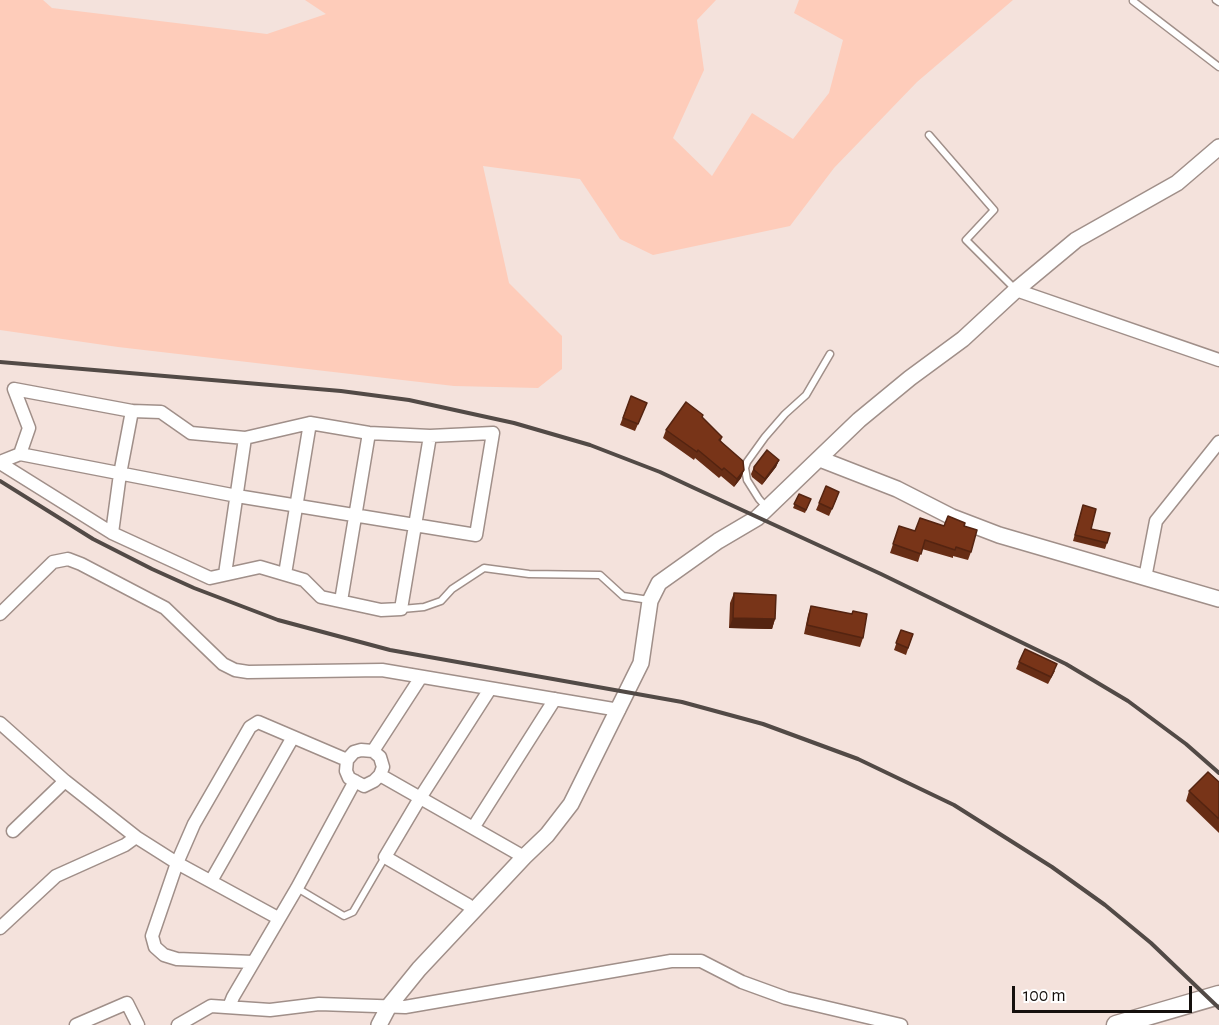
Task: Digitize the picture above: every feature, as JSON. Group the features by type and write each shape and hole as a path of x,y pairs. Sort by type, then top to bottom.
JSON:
{"main road":[{"path":"1116,1025 1219,995"}],"street":[{"path":"379,1025 388,1006 419,969 547,835 571,804 641,663 650,601 659,583 718,541 757,518 859,420 963,339 1016,290 1076,240 1177,183 1219,147"},
{"path":"1016,290 1219,360"},
{"path":"0,463 20,454 237,496 476,535 493,433 430,436 369,433 310,423 245,438 191,433 161,412 132,411 14,389 29,428 20,454"},
{"path":"112,533 132,411"},
{"path":"285,574 310,423"},
{"path":"340,601 369,433"},
{"path":"0,463 112,533 210,578 260,567 304,580 321,597 381,610 401,609 430,436"},
{"path":"225,574 245,438"},
{"path":"1145,578 1156,520 1219,442"},
{"path":"820,459 897,489 952,517 999,536 1219,599"},
{"path":"0,614 53,562 68,559 165,608 223,664 235,670 248,672 382,670 619,710"},
{"path":"373,751 421,677"},
{"path":"474,910 385,857 490,689"},
{"path":"473,828 555,699"},
{"path":"253,962 177,959 164,956 154,947 152,936 177,863 194,824 250,727 258,722 347,760"},
{"path":"0,723 65,781 136,837 177,863 278,918"},
{"path":"211,881 293,737"},
{"path":"373,751 380,757 382,767 380,775 364,786 349,778 346,771 347,760 354,752 373,751"},
{"path":"380,775 524,857"},
{"path":"13,831 65,781"},
{"path":"229,1007 355,781"},
{"path":"0,928 56,876 125,845 136,837"},
{"path":"178,1025 211,1006 270,1010 319,1004 405,1007 671,961 701,961 742,982 786,998 901,1025"},
{"path":"76,1025 127,1003 138,1025"}],"lane":[{"path":"1133,1 1219,67"},
{"path":"928,135 994,210 966,240 1016,290"},
{"path":"767,508 747,480 745,468 747,462 785,414 806,395 830,354"},
{"path":"401,609 424,608 441,601 452,589 484,568 529,574 600,575 623,596 650,601"},
{"path":"297,888 344,916 353,912 385,857"}],"shaded area":[{"path":"0,0 43,0 52,8 267,34 326,14 305,0 716,0 697,20 704,70 673,138 712,176 752,113 793,139 829,93 843,40 794,13 799,0 1013,0 917,82 834,168 790,226 653,255 620,239 580,179 483,166 509,283 562,336 562,369 538,388 454,386 118,347 0,330"}],"building":[{"path":"631,396 647,403 638,424 623,418"},
{"path":"686,402 703,415 702,417 722,437 719,440 743,461 744,470 737,479 666,430"},
{"path":"767,450 779,460 765,479 754,470 754,467"},
{"path":"826,486 839,492 832,509 819,503"},
{"path":"799,494 811,499 806,510 794,504"},
{"path":"1083,505 1096,509 1091,529 1110,533 1107,543 1075,535"},
{"path":"948,516 965,523 964,526 977,530 971,552 956,547 955,550 925,540 921,554 893,544 899,526 915,531 920,518 944,526"},
{"path":"734,593 776,595 775,619 733,618"},
{"path":"811,606 852,614 853,611 867,614 863,638 807,625"},
{"path":"901,630 913,634 908,648 896,643"},
{"path":"1025,649 1057,664 1051,677 1019,662"},
{"path":"1208,772 1219,782 1219,819 1189,791"}],"railway":[{"path":"0,362 341,391 409,400 514,423 590,445 660,472 881,574 1066,664 1128,701 1186,744 1219,773"},
{"path":"0,481 93,539 152,569 194,588 278,620 390,650 682,702 763,724 858,759 954,805 1052,867 1105,905 1151,943 1219,1008"}]}
